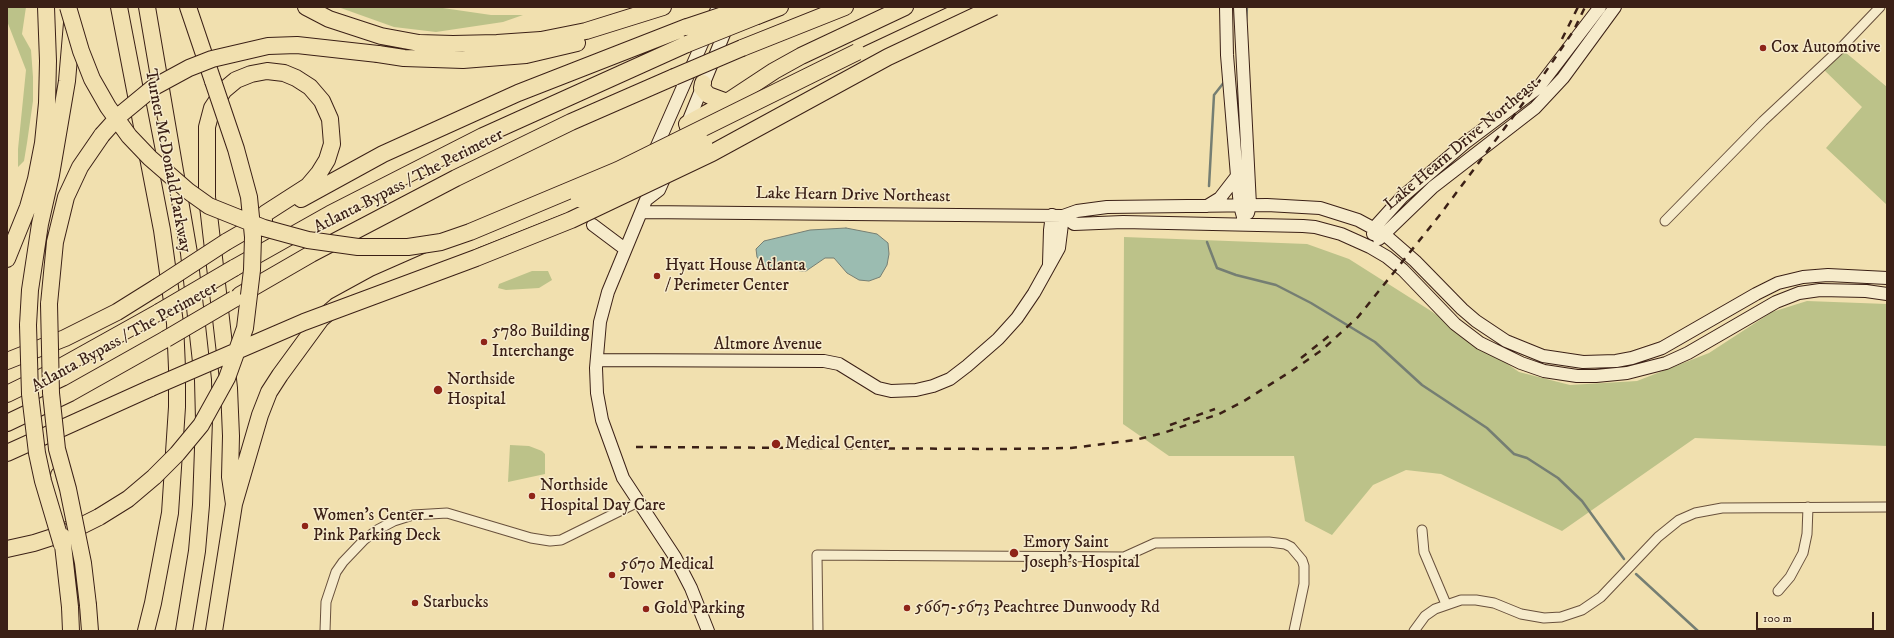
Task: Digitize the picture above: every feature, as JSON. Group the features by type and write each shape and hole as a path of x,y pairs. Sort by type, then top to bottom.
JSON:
{"highway":[{"path":"7,259 28,207 44,143 48,62 46,7"},
{"path":"68,7 81,51 92,79 108,107 129,136 150,158 188,191 209,206 264,228 308,240 358,247 408,247 441,242 470,232 618,170 857,52 957,7"},
{"path":"62,545 37,452 30,394 28,325 30,290 40,224 51,176 67,81 73,7"},
{"name":"Turner McDonald Parkway","path":"119,7 162,230 175,323 177,407 174,475 165,541 146,631"},
{"name":"Turner McDonald Parkway","path":"147,7 190,253 203,380 204,420"},
{"path":"7,548 34,543 71,531 99,517 128,499 154,477 177,454 201,425 227,378 245,328 252,270 253,237 249,197 236,149 188,7"},
{"path":"306,7 329,18 381,36 419,43 453,44 497,44 541,40 586,31 663,7"},
{"name":"Atlanta Bypass / The Perimeter","path":"7,394 53,372 336,211 470,142 687,44 752,11 780,7"},
{"name":"Atlanta Bypass / The Perimeter","path":"7,423 94,380 311,254 456,178 571,122 742,48 845,7"},
{"path":"687,124 727,102 774,71 905,7"},
{"path":"214,631 234,504 260,415 269,392 321,319 345,300 378,282 471,242 579,199 704,142 868,54 968,7"},
{"path":"7,453 151,388 298,325 476,258 578,216 712,153 888,57 994,7"},
{"path":"7,361 71,335 117,312 254,225 383,154 518,93 687,27 752,11"},
{"path":"71,631 70,607 62,545 61,495 51,393 49,304 55,242 66,197 80,168 102,135 120,115 154,88 189,68 212,59 268,46 297,45 411,58 463,60 526,55 595,37 638,16"},
{"path":"234,504 230,477 231,436 229,388 207,197 207,127 212,108 224,90 236,80 251,74 267,71 284,73 296,78 310,87 322,101 330,119 332,144 327,160 319,173 308,186 266,214 254,225"},
{"path":"703,83 702,88 708,96 727,102"},
{"path":"184,631 197,551 201,505 204,420"},
{"path":"194,631 207,544 208,494 204,420"},
{"path":"57,449 68,489 83,563 90,631"}],"main road":[{"path":"644,206 640,187 718,7"},
{"path":"708,631 675,557 623,478 602,420 597,393 597,360 600,322 608,292 644,206 659,190 736,7"},
{"path":"1226,7 1227,55 1243,176"},
{"path":"1240,7 1245,224"},
{"name":"Lake Hearn Drive Northeast","path":"1370,247 1402,196 1442,161 1538,88 1600,7"},
{"name":"Lake Hearn Drive Northeast","path":"1379,231 1535,108 1563,78 1615,7"},
{"path":"1206,206 1220,198 1243,176"},
{"name":"Lake Hearn Drive Northeast","path":"644,206 1058,216 1077,211 1106,207 1245,205 1320,208 1345,214 1379,231 1415,261 1462,310 1493,333 1522,348 1543,356 1584,362 1616,361 1632,358 1662,348 1756,294 1778,284 1803,277 1828,275 1887,278"},
{"name":"Lake Hearn Drive Northeast","path":"1058,216 1074,224 1123,222 1245,224 1315,227 1341,234 1370,247 1403,270 1455,324 1480,343 1521,363 1544,371 1577,376 1627,374 1666,363 1688,353 1776,302 1799,294 1820,290 1866,291 1887,294"},
{"name":"Altmore Avenue","path":"597,360 824,361 839,364 878,388 891,391 916,390 933,386 950,379 998,339 1018,318 1049,266 1050,230 1058,216"},
{"path":"593,225 625,249"},
{"path":"598,348 616,360"}],"street":[{"path":"1665,220 1763,122 1839,50 1880,7"},
{"path":"325,631 326,602 336,572 343,562 364,540 377,530 394,521 413,515 447,514 531,538 550,541 560,540 638,502"},
{"path":"1414,631 1425,616 1435,609 1461,600 1476,600 1494,603 1521,614 1544,618 1561,617 1582,610 1601,597 1658,537 1679,520 1695,513 1722,508 1887,506"},
{"path":"1778,591 1790,577 1803,553 1807,534 1808,507"},
{"path":"1422,530 1424,552 1446,604"},
{"path":"818,631 818,555 1124,557 1155,543 1269,542 1285,544 1290,547 1302,560 1304,566 1304,584 1294,631"}],"green space":[{"path":"7,7 26,7 22,34 31,50 33,77 33,101 24,161 18,167 18,149 26,70 7,21"},
{"path":"338,7 436,7 491,15 523,15 503,22 436,32 394,27"},
{"path":"1839,47 1887,87 1887,205 1826,148 1862,107 1820,66"},
{"path":"1124,237 1307,244 1349,259 1431,311 1519,372 1570,385 1637,381 1709,353 1772,312 1807,301 1887,304 1887,446 1695,438 1562,531 1441,474 1406,470 1373,485 1332,535 1305,521 1294,456 1169,456 1123,424"},
{"path":"532,271 548,271 552,280 539,288 506,290 498,288 499,284"},
{"path":"510,445 529,446 542,451 545,454 545,474 508,482"}],"water":[{"path":"846,228 877,234 888,243 889,254 887,265 880,277 869,281 859,280 847,273 834,258 825,258 806,271 800,271 792,267 771,270 763,265 757,257 756,249 764,241 810,230"}],"waterway":[{"path":"1246,21 1247,7"},
{"path":"1209,186 1214,95 1225,81"},
{"path":"1207,242 1217,268 1236,275 1276,285 1311,303 1375,342 1422,385 1487,428 1514,454 1527,458 1558,478 1582,501 1624,559"},
{"path":"1636,574 1698,631"}],"railway":[{"path":"1562,39 1578,7"},
{"path":"636,447 1071,448 1135,440 1163,433 1219,414 1244,401 1322,350 1358,317 1439,216 1536,86 1574,30 1585,7"},
{"path":"1301,358 1334,332"},
{"path":"1170,425 1215,409"}],"place":[{"name":"Cox Automotive","path":"1763,48"},
{"name":"Hyatt House Atlanta / Perimeter Center","path":"657,276"},
{"name":"5780 Building Interchange","path":"484,342"},
{"name":"Northside Hospital","path":"438,390"},
{"name":"Medical Center","path":"776,444"},
{"name":"Northside Hospital Day Care","path":"532,496"},
{"name":"Women's Center - Pink Parking Deck","path":"305,526"},
{"name":"Emory Saint Joseph's Hospital","path":"1014,553"},
{"name":"5670 Medical Tower","path":"612,575"},
{"name":"Starbucks","path":"415,603"},
{"name":"5667-5673 Peachtree Dunwoody Rd","path":"907,608"},
{"name":"Gold Parking","path":"646,609"}]}
